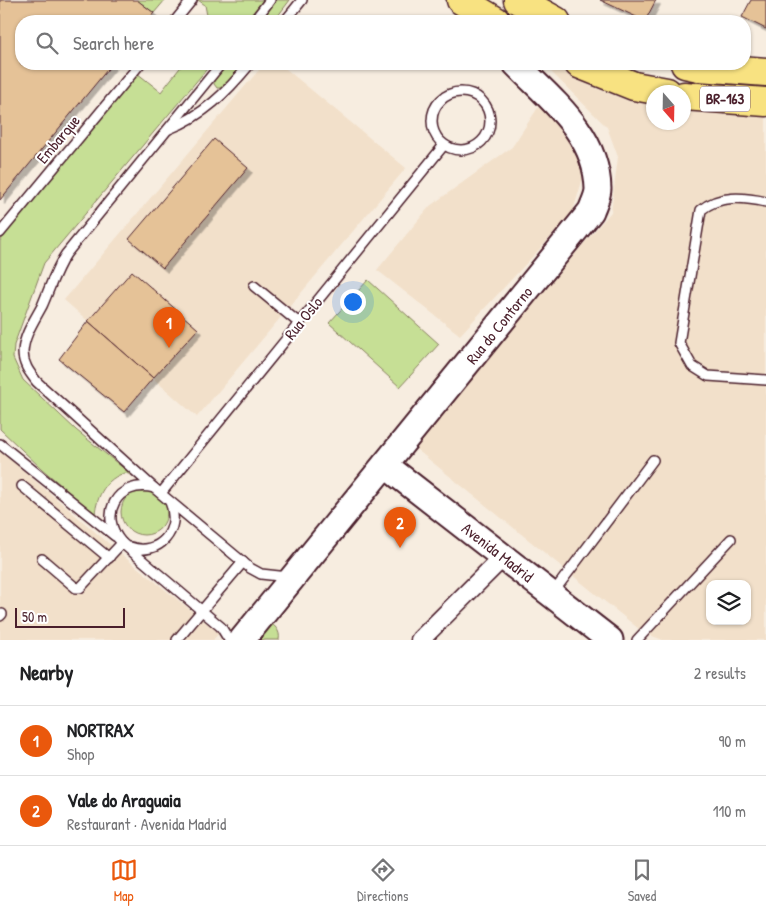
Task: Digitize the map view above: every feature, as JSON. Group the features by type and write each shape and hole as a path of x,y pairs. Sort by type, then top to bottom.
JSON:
{"highway":[{"path":"461,0 486,15"},
{"path":"518,0 545,15"},
{"path":"594,70 634,86 646,88"},
{"name":"BR-163","path":"739,70 766,72"},
{"name":"BR-163","path":"691,97 766,102"}],"street":[{"path":"454,0 469,15"},
{"name":"Rua do Contorno","path":"242,640 581,226 591,211 598,191 591,158 584,138 572,121 522,70"},
{"name":"Avenida Madrid","path":"385,464 610,640"},
{"path":"420,640 503,557"}],"lane":[{"path":"180,15 192,0"},
{"path":"259,15 270,0"},
{"path":"290,15 302,0"},
{"name":"Embarque","path":"0,233 135,70"},
{"path":"216,70 56,268 42,304 25,339 23,354 27,370 37,382 169,500 243,562 261,574 280,578 295,576"},
{"path":"166,130 187,122 218,100 245,70"},
{"path":"457,93 476,97 488,111 490,120 485,137 479,144 462,150 444,145 433,129 432,119 440,102 448,96 457,93"},
{"name":"Rua Oslo","path":"158,490 299,323 444,145"},
{"path":"766,191 765,201 722,198 709,203 701,210 679,343 692,366 708,376 766,380"},
{"path":"254,286 299,323"},
{"path":"0,444 203,610 221,627 229,640"},
{"path":"552,594 653,460"},
{"path":"22,486 109,558"},
{"path":"158,490 137,486 129,489 116,500 110,516 114,532 122,543 147,550 166,540 175,520 169,500"},
{"path":"637,640 731,539"},
{"path":"42,559 76,588 80,588 122,543"},
{"path":"177,640 243,562"}],"shaded area":[{"path":"259,70 287,70 406,168 197,417 64,300"},
{"path":"549,70 568,70 591,86 629,101 646,102 646,130 691,130 691,106 766,111 766,640 663,640 644,633 411,445 611,212 618,157 607,127"},
{"path":"539,106 570,139 583,159 583,178 572,214 460,335 377,270 430,206 512,147"},
{"path":"0,451 127,559 219,633 213,640 0,640"}],"green space":[{"path":"137,0 165,0 154,13"},
{"path":"198,0 263,0 251,15 207,15 205,5"},
{"path":"277,0 290,0 279,15 266,15"},
{"path":"178,70 206,70 44,263 14,345 13,358 23,380 76,430 132,475 125,473 118,475 108,483 100,494 95,514 42,469 0,429 0,241 137,73 161,92"},
{"path":"222,70 237,70 223,88 217,88 214,84 214,79"},
{"path":"368,280 439,344 400,387 329,323"},
{"path":"139,489 149,489 163,499 167,512 163,525 157,531 149,535 139,535 125,525 121,517 121,507 131,493"},
{"path":"267,619 278,631 279,640 250,640"}],"building":[{"path":"0,0 137,0 154,13 152,15 15,15 15,70 107,70 0,200"},
{"path":"600,0 656,0 648,15 632,15"},
{"path":"751,0 766,0 766,29 751,22 751,15 743,15"},
{"path":"214,139 248,168 163,268 129,239"},
{"path":"132,271 198,329 153,378 88,321"},
{"path":"88,321 153,378 124,412 59,359"}],"place":[{"name":"NORTRAX","path":"169,348"},
{"name":"Vale do Araguaia","path":"400,548"}]}
